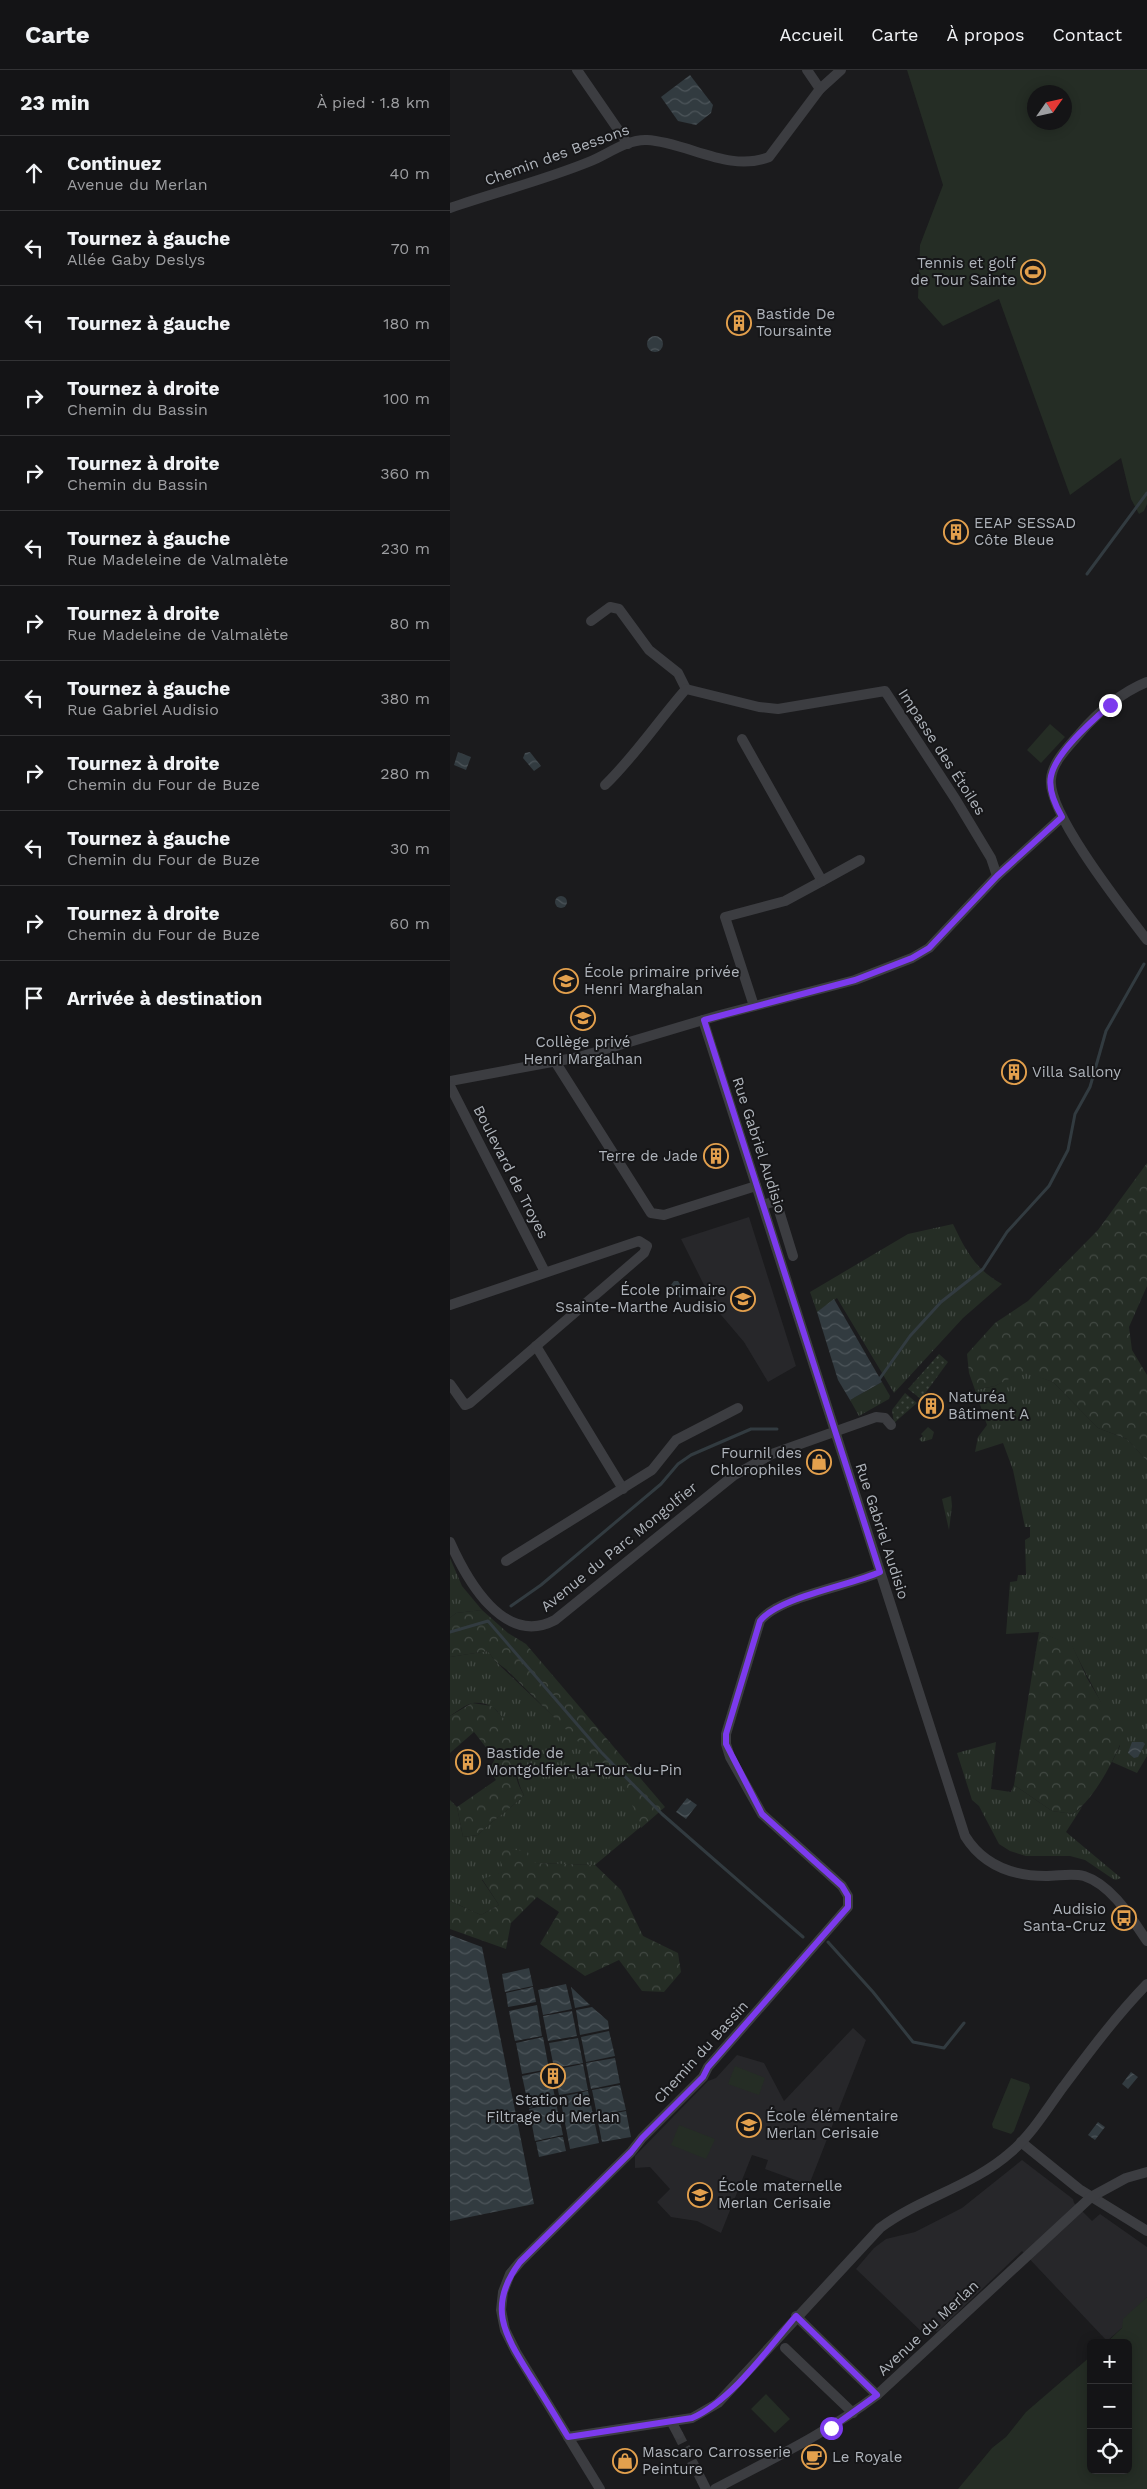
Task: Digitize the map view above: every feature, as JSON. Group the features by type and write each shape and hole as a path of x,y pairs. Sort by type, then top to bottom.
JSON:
{"street":[{"path":"577,70 628,144"},
{"path":"807,70 820,89"},
{"name":"Chemin des Bessons","path":"450,208 591,161 628,144 646,140 740,162 759,161 769,157 820,89 841,70"},
{"path":"591,621 610,607 618,609 649,650 678,673 686,690 657,722 624,766 604,785"},
{"path":"1147,682 1135,687 1087,725 1054,767 1050,786 1062,817 1099,874 1147,940"},
{"name":"Impasse des Étoiles","path":"686,690 759,707 778,709 885,691 961,808 991,858 997,876"},
{"path":"742,739 822,881"},
{"path":"450,1081 556,1063 754,1006 855,980 912,958 929,948 997,876 1062,817"},
{"path":"754,1006 725,918 785,901 860,860"},
{"name":"Rue Gabriel Audisio","path":"704,1020 960,1826 971,1846 988,1862 1012,1872 1047,1876 1071,1874 1085,1876 1095,1881 1124,1908 1147,1941"},
{"path":"556,1063 647,1210 651,1213 664,1215 756,1186"},
{"name":"Boulevard de Troyes","path":"450,1086 545,1272"},
{"path":"763,1205 776,1201 793,1256"},
{"path":"450,1305 639,1241 647,1246 644,1254 470,1403 465,1405 450,1384"},
{"path":"536,1346 623,1489"},
{"path":"506,1561 652,1470 676,1440 738,1408"},
{"name":"Avenue du Parc Mongolfier","path":"450,1542 464,1573 498,1612 512,1622 524,1626 545,1626 555,1620 733,1476 772,1454 876,1417 885,1418 891,1425"},
{"name":"Chemin du Bassin","path":"600,2489 516,2352 505,2330 501,2310 506,2282 520,2262 631,2152 642,2138 703,2077 708,2067 848,1907 848,1896 842,1886 762,1814 730,1756 726,1744 726,1734 760,1621 765,1614 788,1603 880,1572"},
{"path":"568,2437 692,2418 718,2403 796,2316 880,2228 895,2216 972,2179 1011,2153 1110,2023 1147,1984"},
{"path":"1021,2142 1091,2197 1115,2209 1147,2231"},
{"name":"Avenue du Merlan","path":"715,2489 822,2433 853,2413 877,2395 1091,2197 1126,2178 1147,2172"},
{"path":"796,2316 877,2395"},
{"path":"785,2348 853,2413"},
{"path":"671,2421 678,2434"}],"shaded area":[{"name":"École primaire Ssainte-Marthe Audisio","path":"749,1217 796,1366 768,1382 744,1342 716,1309 681,1239"},
{"name":"École élémentaire Merlan Cerisaie","path":"853,2028 866,2040 809,2185 765,2169 768,2160 752,2155 721,2233 697,2221 671,2217 657,2202 670,2189 650,2167 635,2168 635,2156 708,2081 716,2078 737,2055 764,2063 784,2101"},
{"path":"1022,2160 1073,2199 1074,2203 1092,2221 1100,2214 1147,2247 1147,2297 1134,2310 1122,2328 1109,2339 1105,2339 1022,2251 937,2332 931,2326 923,2333 856,2269 874,2248 886,2239 915,2232 962,2208"}],"green space":[{"name":"Tennis et golf de Tour Sainte","path":"907,70 1147,70 1147,504 1144,511 1139,514 1131,499 1121,458 1070,495 999,299 943,326 918,298 920,245 943,185"},
{"path":"1050,724 1065,737 1041,763 1027,750"},
{"path":"1147,1163 1147,1286 1129,1327 1132,1350 1147,1375 1147,1461 1127,1439 1098,1428 1053,1382 1023,1372 995,1386 975,1390 969,1373 967,1354 995,1323 1028,1301 1098,1230"},
{"path":"953,1224 962,1243 978,1266 1002,1284 963,1318 894,1393 837,1298 817,1312 810,1292 908,1234"},
{"path":"939,1354 948,1362 921,1399 908,1389"},
{"path":"1023,1371 1053,1382 1098,1428 1127,1439 1147,1461 1147,1756 1137,1773 1112,1762 1120,1746 1104,1708 1072,1646 1039,1632 1006,1634 1010,1582 1017,1581 1018,1575 1026,1575 1025,1540 1030,1537 1030,1527 1025,1527 1013,1470 1003,1443 975,1452 978,1437 987,1425 975,1390 995,1386"},
{"path":"882,1382 890,1396 889,1399 859,1416 850,1400"},
{"path":"905,1393 917,1403 894,1423 892,1410"},
{"path":"928,1427 934,1432 932,1439 922,1442 919,1439 923,1436 921,1434"},
{"path":"951,1496 952,1506 949,1530 942,1499"},
{"path":"450,1558 462,1586 482,1610 456,1613 450,1618"},
{"path":"482,1610 508,1633 526,1644 665,1807 641,1828 622,1786 507,1670 495,1661 488,1651 450,1657 450,1618 456,1613"},
{"path":"1039,1632 1072,1645 1087,1678 1111,1719 1128,1725 1106,1773 1091,1796 1073,1814 1052,1811 1014,1785"},
{"path":"488,1651 495,1661 656,1814 595,1865 535,1863 495,1849 506,1871 482,1880 499,1905 481,1915 450,1901 450,1800 457,1807 463,1837 478,1835 524,1795 519,1783 505,1723 498,1712 487,1705 473,1703 464,1706 450,1716 450,1657"},
{"path":"472,1703 492,1706 506,1721 521,1746 515,1771 524,1795 478,1835 463,1837 457,1807 496,1780 489,1770 495,1759 474,1732 450,1753 450,1716"},
{"path":"996,1742 991,1789 1011,1792 1014,1785 1052,1811 1073,1814 1082,1807 1066,1832 1121,1878 1113,1879 1085,1860 1070,1856 1026,1856 1010,1851 999,1844 979,1806 972,1800 957,1753"},
{"path":"494,1848 527,1851 535,1863 595,1865 621,1890 643,1936 678,1953 681,1972 664,1992 642,1991 619,1960 585,1976 540,1944 559,1912 537,1897 511,1923 506,1949 450,1929 450,1901 481,1915 499,1905 482,1879 505,1871"},
{"path":"735,2066 765,2078 759,2095 728,2084"},
{"path":"1011,2078 1029,2084 1030,2088 1014,2131 1011,2134 993,2128 992,2124"},
{"path":"679,2125 715,2139 706,2159 671,2145"},
{"path":"1147,2297 1147,2489 958,2489 992,2448 1006,2437 1026,2412 1087,2359 1087,2474 1132,2474 1132,2339 1110,2339 1122,2328 1123,2319"},
{"path":"766,2394 790,2419 775,2433 751,2409"}],"water":[{"path":"690,75 713,105 711,113 696,125 678,121 661,97"},
{"path":"655,336 661,338 663,344 661,350 655,352 649,350 647,344 649,338"},
{"path":"458,752 471,757 466,770 454,765"},
{"path":"530,752 541,766 534,771 523,758 525,753"},
{"path":"559,896 563,896 567,902 563,908 559,908 555,904 555,900"},
{"path":"674,1281 678,1281 686,1294 680,1298 671,1285"},
{"path":"834,1299 882,1382 850,1400 838,1380 817,1312"},
{"path":"1132,1742 1143,1742 1145,1744 1138,1757 1134,1758 1128,1753"},
{"path":"687,1798 697,1805 686,1819 676,1812"},
{"name":"Station de Filtrage du Merlan","path":"450,1935 482,1947 534,2204 450,2221"},
{"path":"529,1968 533,1986 505,1992 502,1974"},
{"path":"566,1984 572,2009 543,2015 538,1990"},
{"path":"533,1987 536,2002 508,2007 506,1993"},
{"path":"571,1987 590,2005 575,2008"},
{"path":"537,2005 542,2036 515,2041 509,2011"},
{"path":"592,2007 608,2021 609,2029 580,2035 576,2010"},
{"path":"572,2011 577,2036 548,2041 543,2016"},
{"path":"609,2031 615,2056 586,2062 581,2037"},
{"path":"543,2037 549,2069 522,2074 516,2043"},
{"path":"578,2038 583,2063 554,2068 549,2043"},
{"path":"615,2058 620,2083 591,2089 586,2063"},
{"path":"583,2064 588,2090 559,2095 554,2070"},
{"path":"549,2070 556,2102 529,2108 522,2076"},
{"path":"1131,2072 1138,2077 1128,2089 1122,2084"},
{"path":"620,2085 626,2110 597,2115 592,2090"},
{"path":"588,2091 599,2143 570,2149 560,2097"},
{"path":"556,2103 563,2135 535,2141 529,2109"},
{"path":"626,2111 631,2137 602,2142 597,2117"},
{"path":"1098,2122 1105,2127 1095,2140 1088,2135"},
{"path":"563,2137 566,2151 539,2157 536,2142"}],"waterway":[{"path":"1087,574 1147,493"},
{"path":"878,1381 910,1336 941,1302 983,1269 1007,1232 1049,1186 1068,1150 1075,1114 1090,1087 1106,1031 1144,964"},
{"path":"511,1606 541,1585 661,1484 678,1464 691,1455 751,1429 777,1429"},
{"path":"450,1632 488,1621 601,1752 662,1814 803,1937"},
{"path":"828,1942 873,1992 913,2042 944,2048 964,2023"}],"tunnel":[{"path":"678,2434 702,2481"}],"place":[{"name":"Tennis et golf de Tour Sainte","path":"1033,272"},
{"name":"Bastide De Toursainte","path":"739,323"},
{"name":"EEAP SESSAD Côte Bleue","path":"956,532"},
{"name":"École primaire privée Henri Marghalan","path":"566,981"},
{"name":"Collège privé Henri Margalhan","path":"583,1018"},
{"name":"Villa Sallony","path":"1014,1072"},
{"name":"Terre de Jade","path":"716,1156"},
{"name":"École primaire Ssainte-Marthe Audisio","path":"743,1299"},
{"name":"Naturéa Bâtiment A","path":"931,1406"},
{"name":"Fournil des Chlorophiles","path":"819,1462"},
{"name":"Bastide de Montgolfier-la-Tour-du-Pin","path":"468,1762"},
{"name":"Audisio Santa-Cruz","path":"1124,1918"},
{"name":"Station de Filtrage du Merlan","path":"553,2076"},
{"name":"École élémentaire Merlan Cerisaie","path":"749,2125"},
{"name":"École maternelle Merlan Cerisaie","path":"700,2195"},
{"name":"Le Royale","path":"814,2457"},
{"name":"Mascaro Carrosserie Peinture","path":"625,2461"}],"route":[{"path":"831,2428 877,2395 796,2316 730,2391 718,2403 704,2412 692,2418 568,2437 509,2341 501,2310 506,2282 520,2262 631,2152 642,2138 703,2077 708,2067 848,1907 848,1896 842,1886 762,1814 730,1756 726,1744 726,1734 760,1621 765,1614 788,1603 867,1578 880,1572 704,1020 855,980 874,971 912,958 929,948 997,876 1062,817 1056,807 1050,786 1054,767 1087,725 1110,705"}]}
